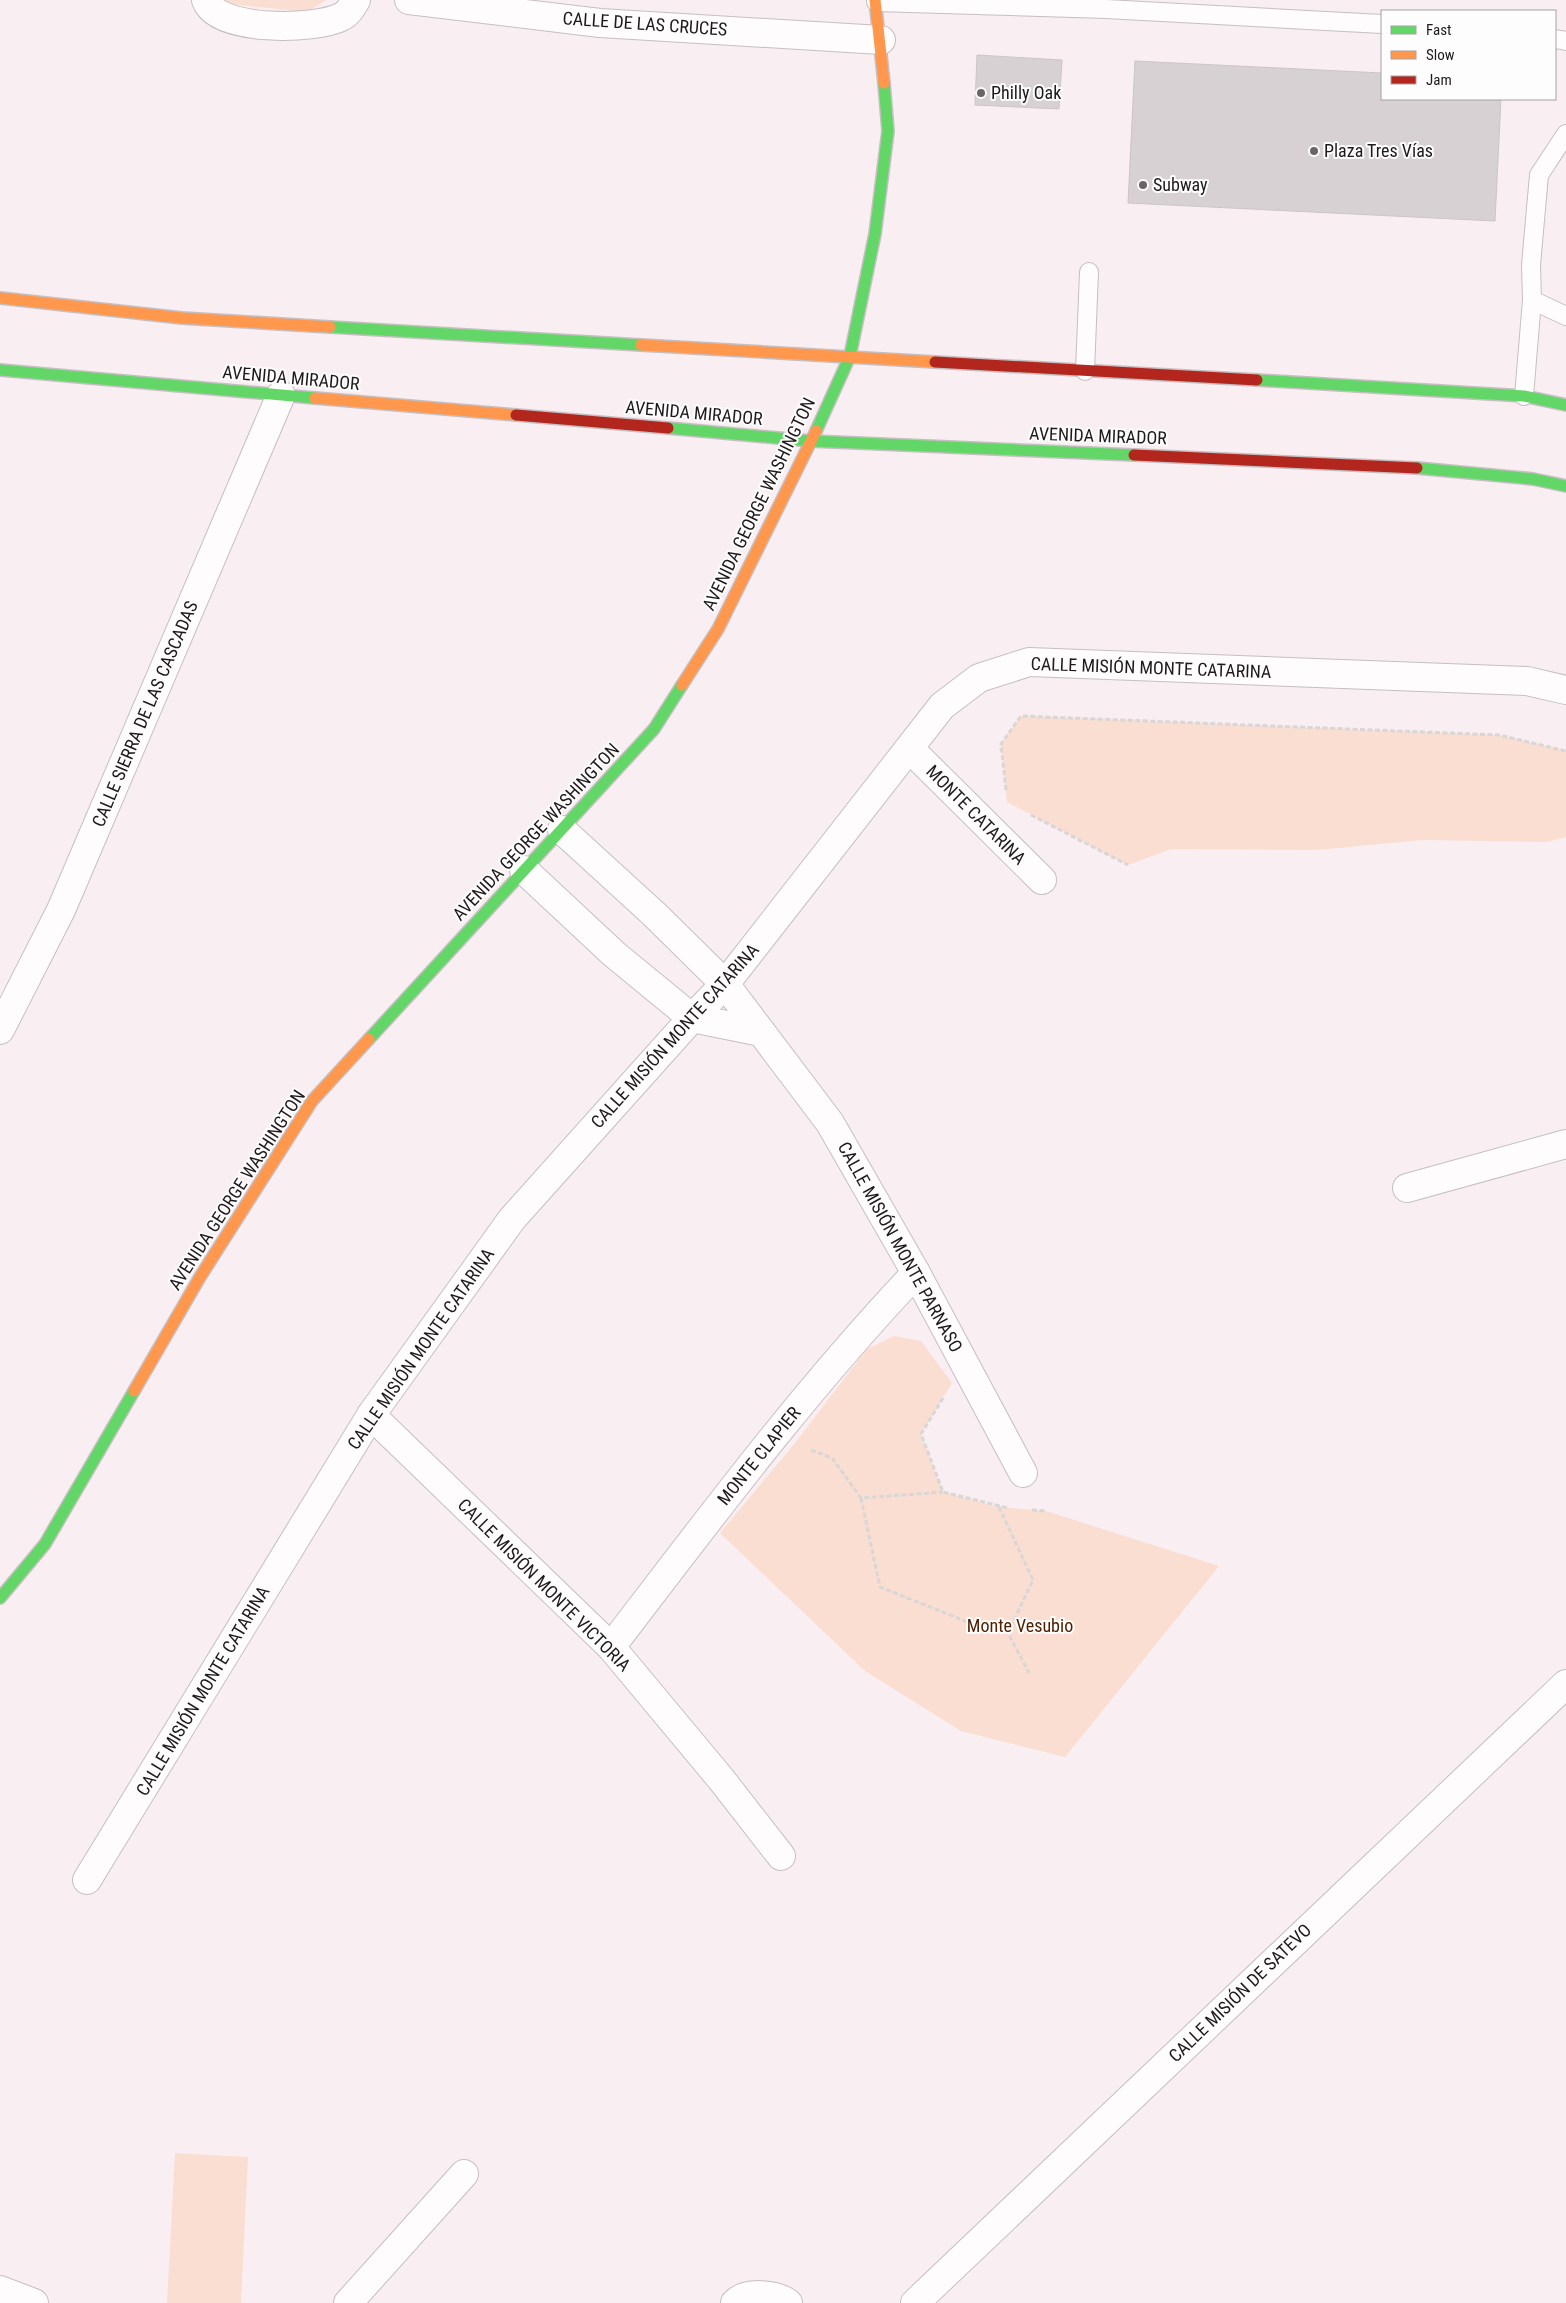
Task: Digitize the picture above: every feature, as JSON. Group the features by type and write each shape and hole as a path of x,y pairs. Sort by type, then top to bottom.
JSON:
{"main road":[{"name":"AVENIDA GEORGE WASHINGTON","path":"0,1598 45,1544 200,1277 312,1101 660,721 718,629 811,441 850,356 876,234 888,131 876,1"},
{"path":"0,298 182,318 1524,396 1566,405"},
{"name":"AVENIDA MIRADOR","path":"0,370 811,441 1398,466 1533,479 1566,486"}],"street":[{"path":"206,0 208,5 218,14 233,20 272,26 322,23 342,17 351,9 356,0"},
{"name":"CALLE DE LAS CRUCES","path":"409,0 600,23 881,40"},
{"name":"CALLE SIERRA DE LAS CASCADAS","path":"0,1030 61,910 281,395"},
{"name":"CALLE MISIÓN MONTE CATARINA","path":"87,1880 371,1415 512,1219 692,1018 725,984 942,706 979,678 1029,662 1527,681 1566,690"},
{"name":"MONTE CATARINA","path":"910,749 1042,880"},
{"name":"CALLE MISIÓN MONTE PARNASO","path":"562,830 654,914 725,984 830,1123 916,1273 1023,1472"},
{"path":"524,870 614,954 692,1018 761,1032"},
{"path":"1407,1188 1566,1144"},
{"name":"MONTE CLAPIER","path":"611,1647 778,1432 876,1315 916,1273"},
{"name":"CALLE MISIÓN MONTE VICTORIA","path":"371,1415 611,1647 721,1779 781,1856"},
{"name":"CALLE MISIÓN DE SATEVO","path":"915,2303 1566,1684"},
{"path":"348,2303 464,2174"},
{"path":"0,2290 34,2303"},
{"path":"735,2303 751,2296 771,2296 788,2303"}],"lane":[{"path":"876,1 1106,8 1381,24"},
{"path":"1524,396 1532,300 1531,264 1539,175 1566,134"},
{"path":"1085,371 1089,272"},
{"path":"1532,300 1566,316"}],"path":[{"path":"1006,793 1001,744 1021,716 1499,735 1566,751"},
{"path":"1024,811 1128,864"},
{"path":"942,1492 921,1434 946,1392"},
{"path":"778,1432 795,1443 832,1458 861,1498 880,1587 975,1625 1008,1633 1030,1673"},
{"path":"861,1498 942,1492 999,1507 1018,1508"},
{"path":"999,1507 1033,1580 1008,1633"},
{"path":"1027,1509 1046,1511"}],"green space":[{"path":"225,0 326,0 307,12 230,4"},
{"path":"1021,716 1499,735 1566,751 1566,837 1547,842 1423,840 1316,850 1171,849 1128,865 1007,802 1001,744"},
{"name":"Monte Vesubio","path":"894,1336 921,1341 952,1383 921,1434 943,1492 999,1507 1046,1511 1219,1566 1065,1757 961,1731 865,1671 720,1533 795,1443 867,1349"},
{"path":"175,2153 248,2157 241,2303 167,2303"}],"building":[{"path":"977,55 1062,60 1059,109 975,105"},
{"name":"Plaza Tres Vías","path":"1135,61 1381,73 1381,100 1501,100 1495,221 1128,203"}],"traffic: fast":[{"path":"816,431 850,356 875,234 888,131 884,83"},
{"path":"330,327 641,345"},
{"path":"0,370 315,398"},
{"path":"1257,380 1524,396 1566,405"},
{"path":"668,428 811,441 1134,455"},
{"path":"1417,468 1533,479 1566,486"},
{"path":"369,1039 654,729 682,685"},
{"path":"0,1598 45,1544 134,1391"}],"traffic: slow":[{"path":"875,0 884,83"},
{"path":"0,298 182,318 330,327"},
{"path":"641,345 935,362"},
{"path":"315,398 516,415"},
{"path":"682,685 718,629 816,431"},
{"path":"134,1391 200,1277 312,1101 369,1039"}],"traffic: jam":[{"path":"935,362 1257,380"},
{"path":"516,415 668,428"},
{"path":"1134,455 1417,468"}],"place":[{"name":"Philly Oak","path":"981,93"},
{"name":"Plaza Tres Vías","path":"1314,151"},
{"name":"Subway","path":"1143,185"}]}
